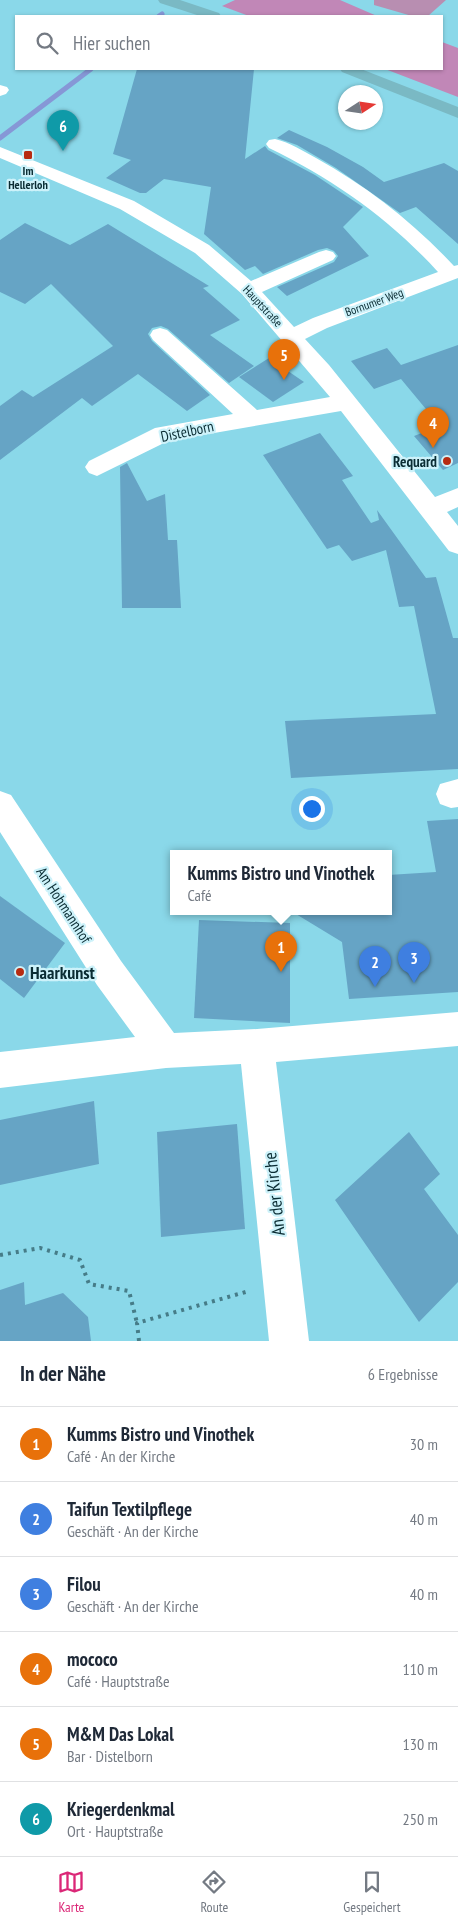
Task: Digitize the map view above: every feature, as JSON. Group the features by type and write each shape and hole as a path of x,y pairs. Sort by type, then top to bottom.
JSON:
{"main road":[{"path":"164,0 211,15"},
{"path":"350,70 458,113"}],"street":[{"path":"275,144 313,163 362,194 455,272"},
{"name":"Hauptstraße","path":"0,152 127,205 202,249 249,290 292,337 432,509 458,544"},
{"path":"249,290 326,256"},
{"name":"Bornumer Weg","path":"292,337 320,322 455,272"},
{"path":"160,335 253,419"},
{"name":"Distelborn","path":"97,467 163,434 346,402"},
{"path":"432,509 458,497"},
{"name":"Am Hohmannhof","path":"0,805 108,973 166,1051"},
{"path":"0,1070 166,1051 257,1046 458,1028"},
{"name":"An der Kirche","path":"257,1046 290,1341"}],"path":[{"path":"0,1255 40,1248 80,1260 89,1284 130,1291 139,1341"},
{"path":"136,1324 284,1281"}],"shaded area":[{"path":"235,0 340,0 375,15 246,15 222,6"},
{"path":"374,0 446,0 429,15 409,15 374,5"},
{"path":"443,42 458,48 458,97 388,70 443,70"}],"building":[{"path":"137,70 254,70 245,159 265,146 268,150 315,175 363,207 343,227 369,256 287,296 277,287 334,262 338,256 334,251 327,248 318,250 263,274 255,266 245,270 204,234 211,187 164,179 146,193 140,193 106,178 131,160 113,154"},
{"path":"289,130 327,147 363,167 384,182 444,163 458,171 458,244 416,207 400,213 336,168 297,145 277,138"},
{"path":"25,223 70,245 108,224 209,286 203,288 240,320 210,335 254,366 229,383 168,329 161,326 152,328 148,334 152,341 210,395 187,411 138,374 92,406 82,398 0,460 0,406 22,390 33,397 113,346 51,284 25,304 0,292 0,240"},
{"path":"458,345 458,463 443,470 414,436 440,426 401,379 374,389 351,361 387,348 401,365"},
{"path":"269,358 304,382 273,402 239,377"},
{"path":"320,433 353,476 342,480 371,523 379,520 377,510 426,578 436,577 453,638 458,638 458,769 291,778 285,721 436,714 414,606 399,607 386,550 352,561 339,545 327,549 263,455"},
{"path":"127,463 147,501 165,494 168,540 177,540 181,608 122,608 120,467"},
{"path":"458,819 458,992 349,999 342,942 298,915 392,915 392,875 436,872 427,821"},
{"path":"0,896 65,943 24,998 0,979"},
{"path":"199,920 290,923 290,1023 194,1018"},
{"path":"94,1101 99,1164 0,1185 0,1120"},
{"path":"237,1124 245,1229 161,1237 157,1132"},
{"path":"409,1132 440,1174 424,1189 458,1235 458,1282 419,1322 335,1200"},
{"path":"24,1282 25,1305 63,1293 88,1317 91,1341 0,1341 0,1290"}],"waterway":[{"path":"0,138 90,70"}],"place":[{"name":"Kriegerdenkmal","path":"63,151"},
{"name":"Im Hellerloh","path":"28,155"},
{"name":"M&M Das Lokal","path":"284,380"},
{"name":"mococo","path":"433,448"},
{"name":"Requard","path":"447,461"},
{"name":"Haarkunst","path":"20,972"},
{"name":"Kumms Bistro und Vinothek","path":"281,972"},
{"name":"Filou","path":"414,983"},
{"name":"Taifun Textilpflege","path":"375,987"}]}
